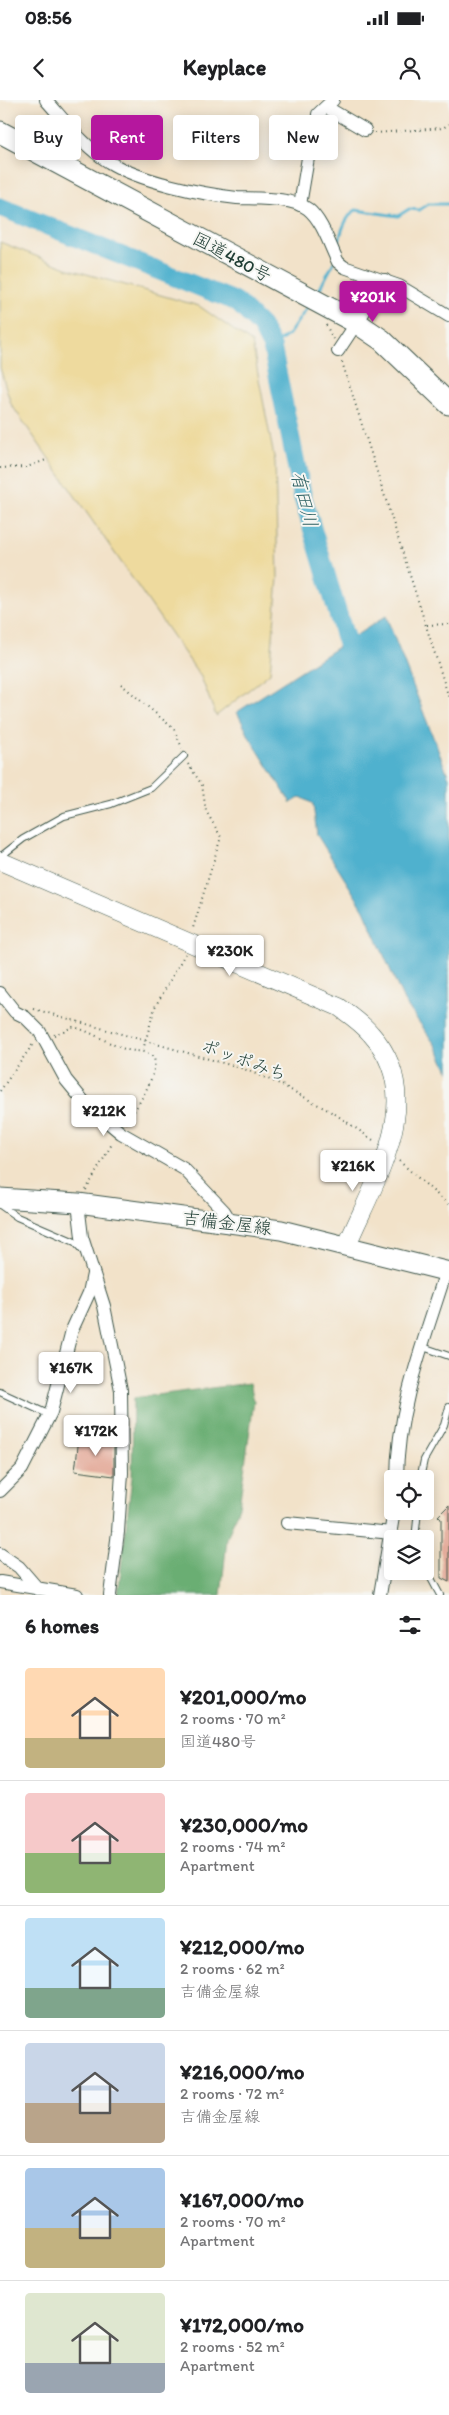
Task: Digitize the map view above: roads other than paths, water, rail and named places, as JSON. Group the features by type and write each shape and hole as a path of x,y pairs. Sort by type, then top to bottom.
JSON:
{"highway":[{"name":"国道480号","path":"0,132 357,323 382,340 449,404"}],"main road":[{"name":"吉備金屋線","path":"0,1198 79,1204 281,1230 448,1271"}],"street":[{"path":"46,100 94,151 118,167 175,186 205,193 300,205 310,211 315,217 338,262 344,267 385,280 424,299 449,316"},
{"path":"300,205 310,146 317,127 318,114 329,103 365,130"},
{"path":"338,351 385,280"},
{"path":"0,861 339,1007 372,1035 388,1060 397,1103 388,1152 347,1245"},
{"path":"0,993 15,1012 29,1021 42,1036 66,1080 85,1103 121,1133 184,1169 224,1211 232,1224"},
{"path":"79,1204 78,1216 87,1256 104,1306 121,1390 122,1473 118,1532 110,1595"},
{"path":"397,1470 397,1447 403,1411 448,1271"},
{"path":"0,1491 22,1469 50,1415 56,1399 72,1330 89,1293 94,1273"},
{"path":"287,1523 384,1532"},
{"path":"0,1554 19,1567 38,1591"},
{"path":"380,1595 384,1574"},
{"path":"0,1582 38,1591 77,1595"}],"lane":[{"path":"0,857 23,839 64,816 111,804 151,788 184,756"},
{"path":"0,1205 17,1217 75,1242 87,1256"},
{"path":"423,1347 449,1356"},
{"path":"0,1392 50,1415"},
{"path":"422,1470 424,1460 444,1426 449,1407"},
{"path":"432,1580 440,1595"}],"water":[{"path":"386,616 449,778 449,1072 436,1046 404,1001 364,910 317,835 313,804 301,797 291,803 250,738 237,712"}],"waterway":[{"path":"337,249 348,217 356,210 398,216 409,209 419,210 428,204 449,204"},
{"name":"有田川","path":"0,207 237,302 261,326 272,347 303,498 354,667"},
{"path":"317,294 334,262"},
{"path":"272,347 289,334 309,305"}]}
